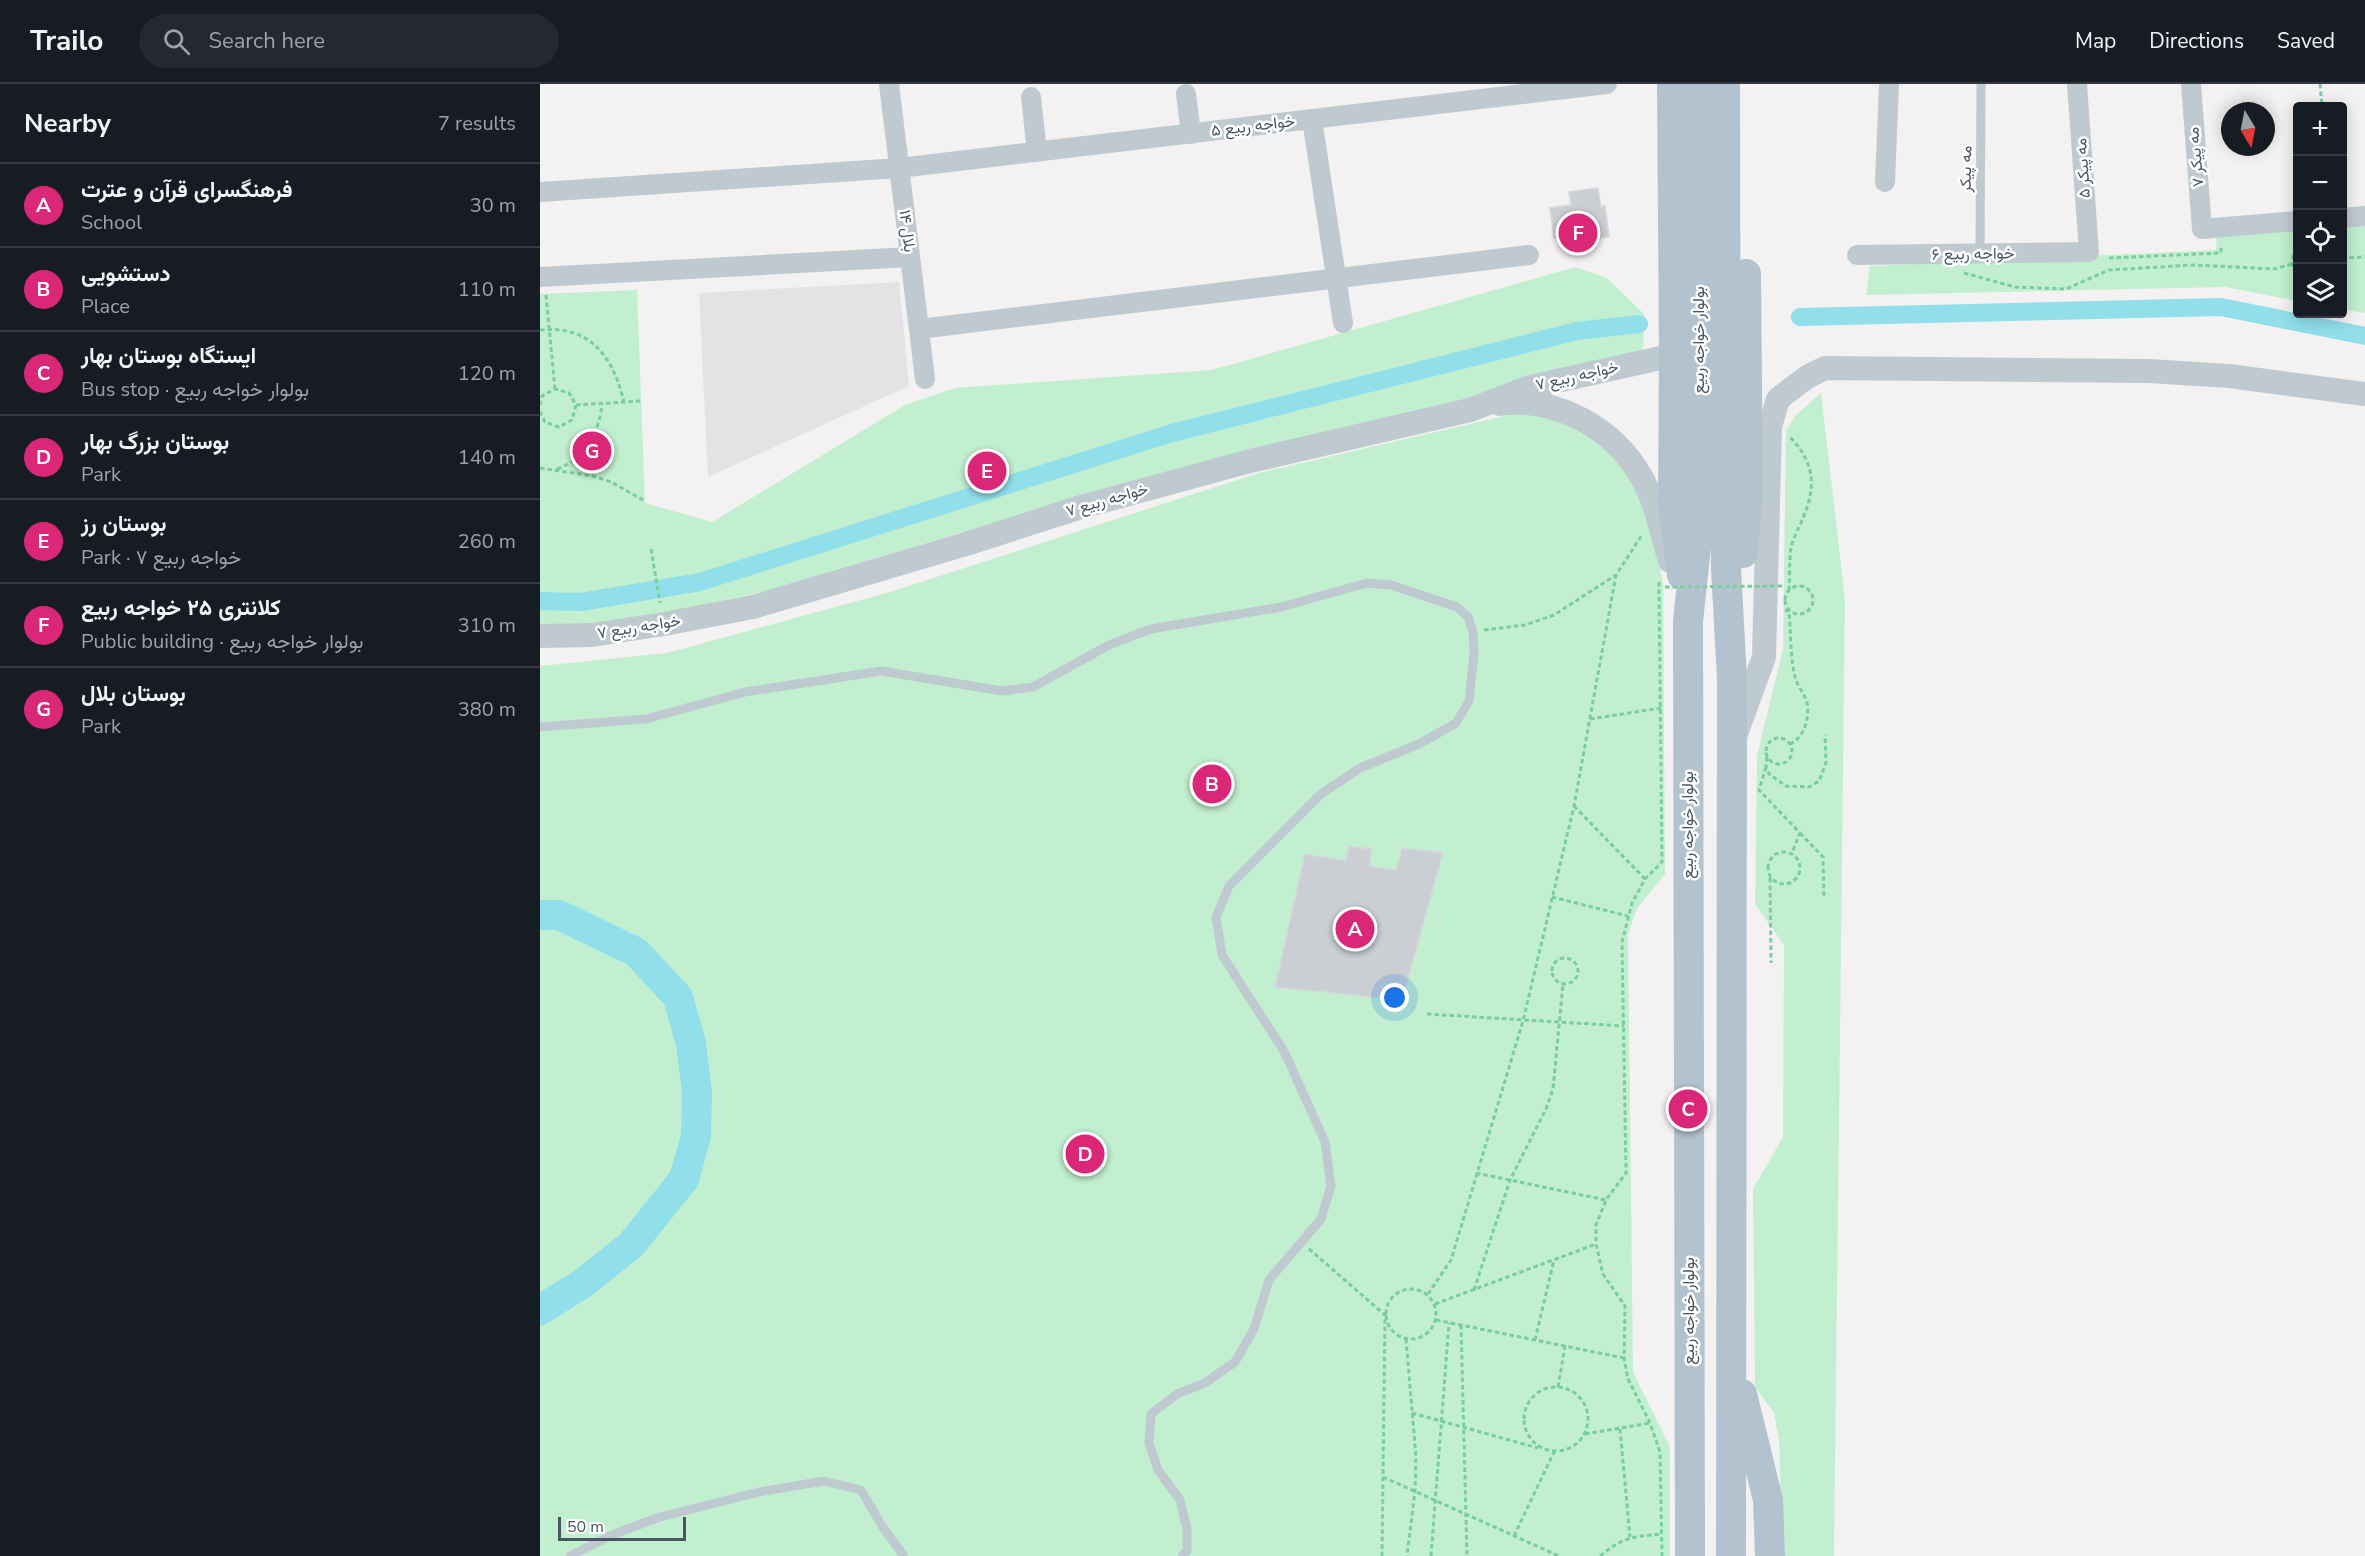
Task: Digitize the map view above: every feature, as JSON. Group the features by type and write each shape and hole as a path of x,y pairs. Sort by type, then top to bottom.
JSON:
{"main road":[{"path":"1688,621 1672,505 1674,355 1710,88"},
{"name":"بولوار خواجه ربیع","path":"1690,1556 1688,621 1700,510 1710,88"},
{"name":"بولوار خواجه ربیع","path":"1710,88 1726,569 1732,678 1731,1556"},
{"path":"1731,1351 1768,1500 1770,1556"}],"street":[{"name":"بلال ۱۴","path":"889,84 926,379"},
{"name":"خواجه ربیع ۵","path":"540,192 899,168 1607,84"},
{"path":"1886,182 1889,84"},
{"name":"مه پیکر ۵","path":"2077,84 2089,252"},
{"name":"مه پیکر ۷","path":"2191,84 2202,229 2293,221"},
{"path":"1186,94 1191,134"},
{"path":"1031,97 1037,152"},
{"path":"1312,119 1343,323"},
{"path":"2347,218 2365,216"},
{"name":"خواجه ربیع ۶","path":"1857,255 2089,252"},
{"path":"919,329 1529,255"},
{"path":"543,286 910,257"},
{"name":"خواجه ربیع ۷","path":"540,636 592,635 753,607 1092,504 1250,461 1470,410 1530,387 1674,355"},
{"path":"1732,748 1764,657 1770,427 1778,399 1806,377 1825,368 2149,371 2229,376 2365,394"},
{"path":"1470,410 1506,403 1525,403 1552,408 1578,417 1609,437 1622,449 1643,479 1656,513 1688,621"}],"lane":[{"name":"مه پیکر","path":"1980,253 1982,84"},
{"path":"540,727 646,719 745,692 881,671 1002,691 1033,687 1109,645 1150,629 1281,607 1367,583 1391,585 1457,606 1468,617 1473,632 1474,654 1469,701 1456,723 1419,744 1360,768 1322,794 1229,886 1216,917 1222,955 1285,1053 1325,1142 1331,1186 1321,1219 1269,1280 1254,1329 1235,1362 1205,1383 1177,1394 1151,1414 1149,1443 1158,1470 1180,1500 1187,1529 1187,1551 1182,1556"},
{"path":"570,1556 614,1533 660,1517 759,1492 824,1481 861,1491 904,1556"}],"path":[{"path":"2320,84 2322,102"},
{"path":"1960,271 2015,287 2066,289 2109,270 2193,265 2274,269 2292,264 2293,256"},
{"path":"2347,258 2365,257"},
{"path":"543,286 555,389"},
{"path":"540,330 573,332 587,339 603,353 612,366 624,402"},
{"path":"540,405 543,396 555,389 569,393 576,405 572,420 559,427 546,422 540,412"},
{"path":"576,405 641,401"},
{"path":"557,469 571,464 585,450 600,421 602,404"},
{"path":"1770,427 1788,434 1806,455 1811,473 1810,500 1791,549 1789,590 1785,600 1789,610 1795,678 1807,702 1807,717 1797,741 1790,744"},
{"path":"540,468 593,476 611,482 645,501"},
{"path":"1428,1294 1451,1260 1523,1021 1574,806 1616,575 1656,513"},
{"path":"651,549 660,600"},
{"path":"1473,632 1525,625 1554,615 1616,575"},
{"path":"1658,578 1662,862 1645,879 1632,903 1623,942 1626,1173 1606,1200 1596,1225 1596,1244 1603,1274 1625,1306 1624,1358 1628,1379 1650,1423 1660,1452 1662,1556"},
{"path":"1665,588 1783,586"},
{"path":"1789,590 1800,586 1805,587 1813,595 1814,601 1805,614 1794,614 1789,610"},
{"path":"1590,719 1661,708"},
{"path":"1766,766 1769,774 1786,786 1809,787 1819,781 1826,763 1825,735"},
{"path":"1790,744 1781,738 1770,741 1759,790 1823,858 1824,899"},
{"path":"1767,757 1771,762 1783,764 1791,756 1790,744"},
{"path":"1574,806 1645,879"},
{"path":"1792,853 1800,833"},
{"path":"1770,878 1775,882 1788,884 1798,876 1800,863 1792,853 1779,851 1769,859 1767,865 1770,878 1771,963"},
{"path":"1552,897 1628,916"},
{"path":"1566,958 1571,959 1578,969 1574,980 1563,984 1558,982 1551,973 1555,962 1566,958"},
{"path":"1474,1290 1510,1180 1546,1109 1553,1089 1563,984"},
{"path":"1428,1014 1624,1026"},
{"path":"1476,1173 1606,1200"},
{"path":"1301,1242 1385,1315 1392,1331 1406,1339 1423,1337 1429,1332 1436,1320 1435,1304 1428,1294 1413,1288 1396,1293 1386,1307 1385,1315 1382,1556"},
{"path":"1435,1304 1596,1244"},
{"path":"1535,1340 1554,1260"},
{"path":"1436,1320 1624,1358"},
{"path":"1431,1556 1449,1323"},
{"path":"1461,1325 1467,1556"},
{"path":"1406,1339 1416,1457 1415,1491 1407,1556"},
{"path":"1558,1387 1565,1346"},
{"path":"1412,1413 1545,1450 1554,1452 1572,1448 1585,1434 1588,1426 1586,1407 1575,1394 1558,1387 1549,1388 1533,1397 1524,1413 1524,1422 1530,1439 1545,1450"},
{"path":"1585,1434 1650,1423"},
{"path":"1620,1429 1630,1537"},
{"path":"1514,1536 1554,1452"},
{"path":"1383,1477 1559,1556"},
{"path":"1600,1556 1614,1545 1630,1537 1662,1534"}],"shaded area":[{"path":"899,282 909,386 708,477 699,293"}],"green space":[{"path":"2365,221 2365,313 2347,310 2347,223"},
{"path":"2293,227 2293,300 2225,287 1866,295 1870,266 2216,250 2217,234"},
{"path":"1575,267 1607,278 1644,314 1643,350 1634,367 1080,497 766,591 650,617 568,628 540,626 540,294 637,290 645,503 712,522 905,405 955,388 1212,370"},
{"path":"1821,393 1845,599 1834,1556 1782,1556 1779,1440 1774,1413 1755,1387 1753,1189 1783,1137 1784,945 1755,904 1757,756 1783,649 1786,431 1795,416"},
{"path":"1513,414 1564,419 1605,440 1636,487 1653,529 1663,584 1665,874 1636,910 1628,935 1633,1372 1670,1447 1670,1556 540,1556 540,666 667,653 890,592 1259,473"}],"building":[{"path":"1598,188 1601,207 1605,206 1609,237 1586,239 1585,230 1574,231 1575,235 1554,238 1550,208 1571,205 1569,192"},
{"path":"1206,765 1209,774 1221,771 1228,801 1218,803 1216,794 1202,797 1195,767"},
{"path":"1349,846 1372,849 1369,866 1396,870 1402,848 1443,853 1402,1000 1275,987 1305,854 1346,861"}],"waterway":[{"path":"1800,317 2221,307 2365,336"},
{"path":"540,601 581,602 700,582 1172,433 1577,331 1639,324"},
{"path":"540,915 559,915 636,952 678,997 691,1044 697,1092 696,1136 684,1179 631,1245 582,1284 540,1310"}],"place":[{"name":"کلانتری ٢۵ خواجه ربیع","path":"1578,233"},
{"name":"بوستان بلال","path":"592,451"},
{"name":"بوستان رز","path":"987,471"},
{"name":"دستشویی","path":"1212,784"},
{"name":"فرهنگسرای قرآن و عترت","path":"1355,929"},
{"name":"ایستگاه بوستان بهار","path":"1688,1109"},
{"name":"بوستان بزرگ بهار","path":"1085,1154"}]}
